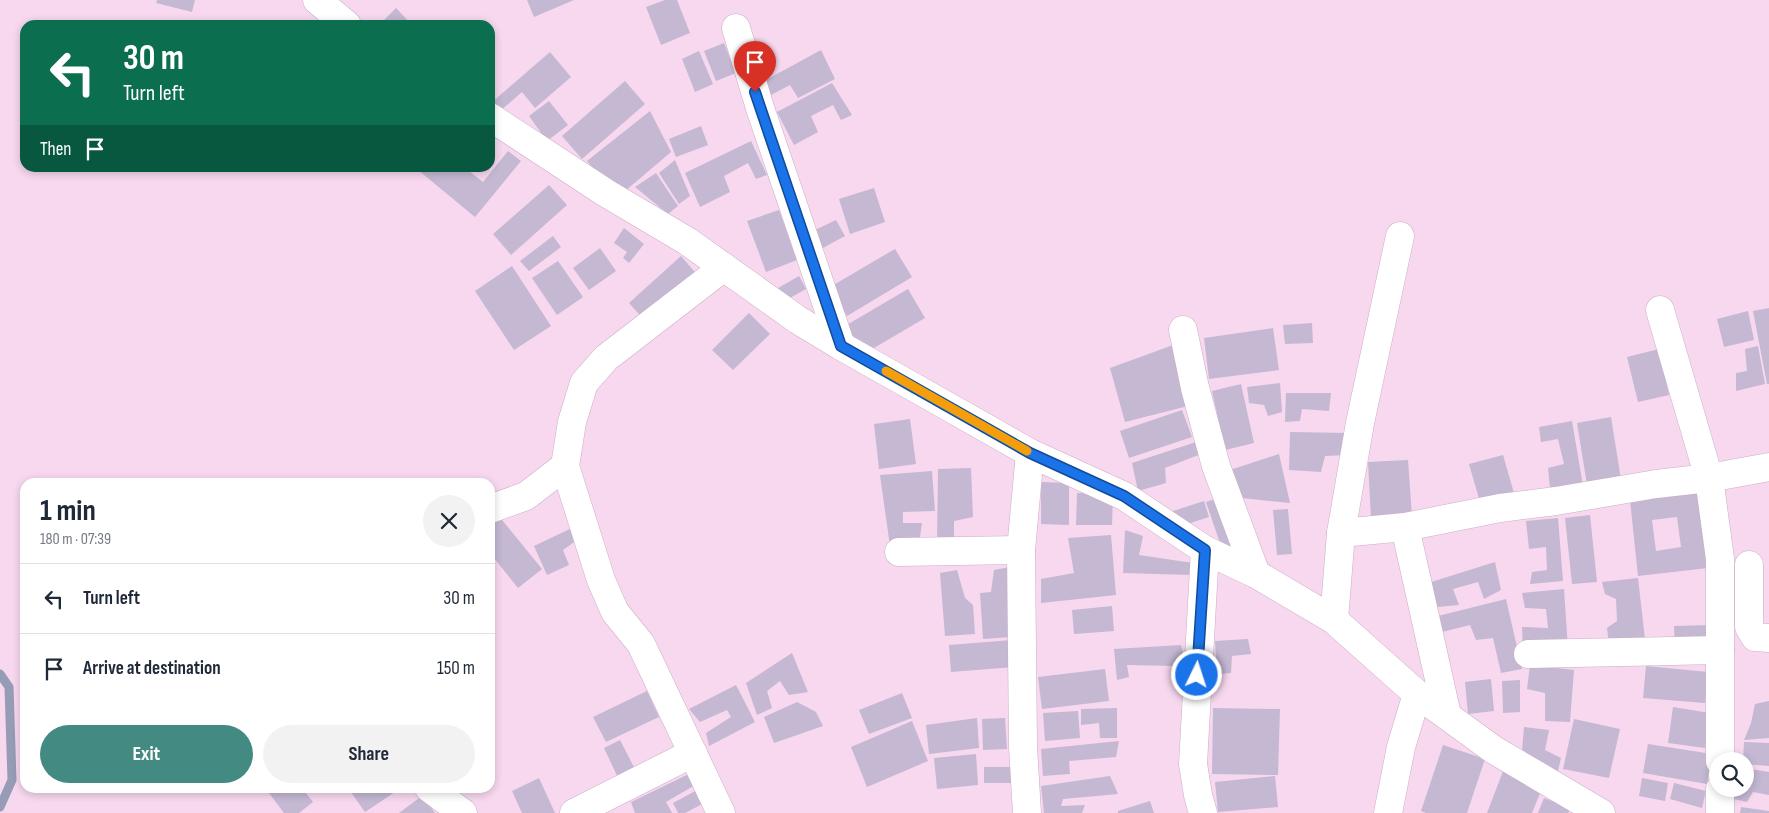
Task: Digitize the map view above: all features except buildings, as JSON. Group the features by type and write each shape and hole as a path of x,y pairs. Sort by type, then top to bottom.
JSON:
{"street":[{"path":"317,0 341,20"},
{"path":"736,28 760,108 841,346"},
{"path":"495,120 606,193 687,241 798,320 841,346 1030,453 1124,496 1205,550 1256,574 1334,620 1417,694 1494,750 1601,813"},
{"path":"1334,620 1341,533 1360,423 1400,236"},
{"path":"721,813 641,644 615,612 601,580 565,466 572,422 584,383 606,358 724,267"},
{"path":"1660,310 1710,478 1720,559 1720,752"},
{"path":"1183,330 1195,388 1216,466 1256,574"},
{"path":"1027,813 1022,738 1021,550 1030,453"},
{"path":"495,507 526,496 565,466"},
{"path":"1341,533 1405,527 1500,508 1556,501 1656,484 1710,478 1769,467"},
{"path":"1405,527 1447,715"},
{"path":"900,552 1021,550"},
{"path":"1203,813 1193,764 1205,550"},
{"path":"1749,564 1749,627 1756,637 1769,638"},
{"path":"1528,654 1720,650"},
{"path":"1388,813 1401,747 1417,694"},
{"path":"574,813 692,752"},
{"path":"436,793 463,813"},
{"path":"1720,797 1720,813"}],"waterway":[{"path":"0,674 9,687 12,780 0,807"}],"slow traffic":[{"path":"886,371 1027,451"}],"route":[{"path":"755,92 841,346 1030,453 1124,496 1205,550 1197,675"}]}
